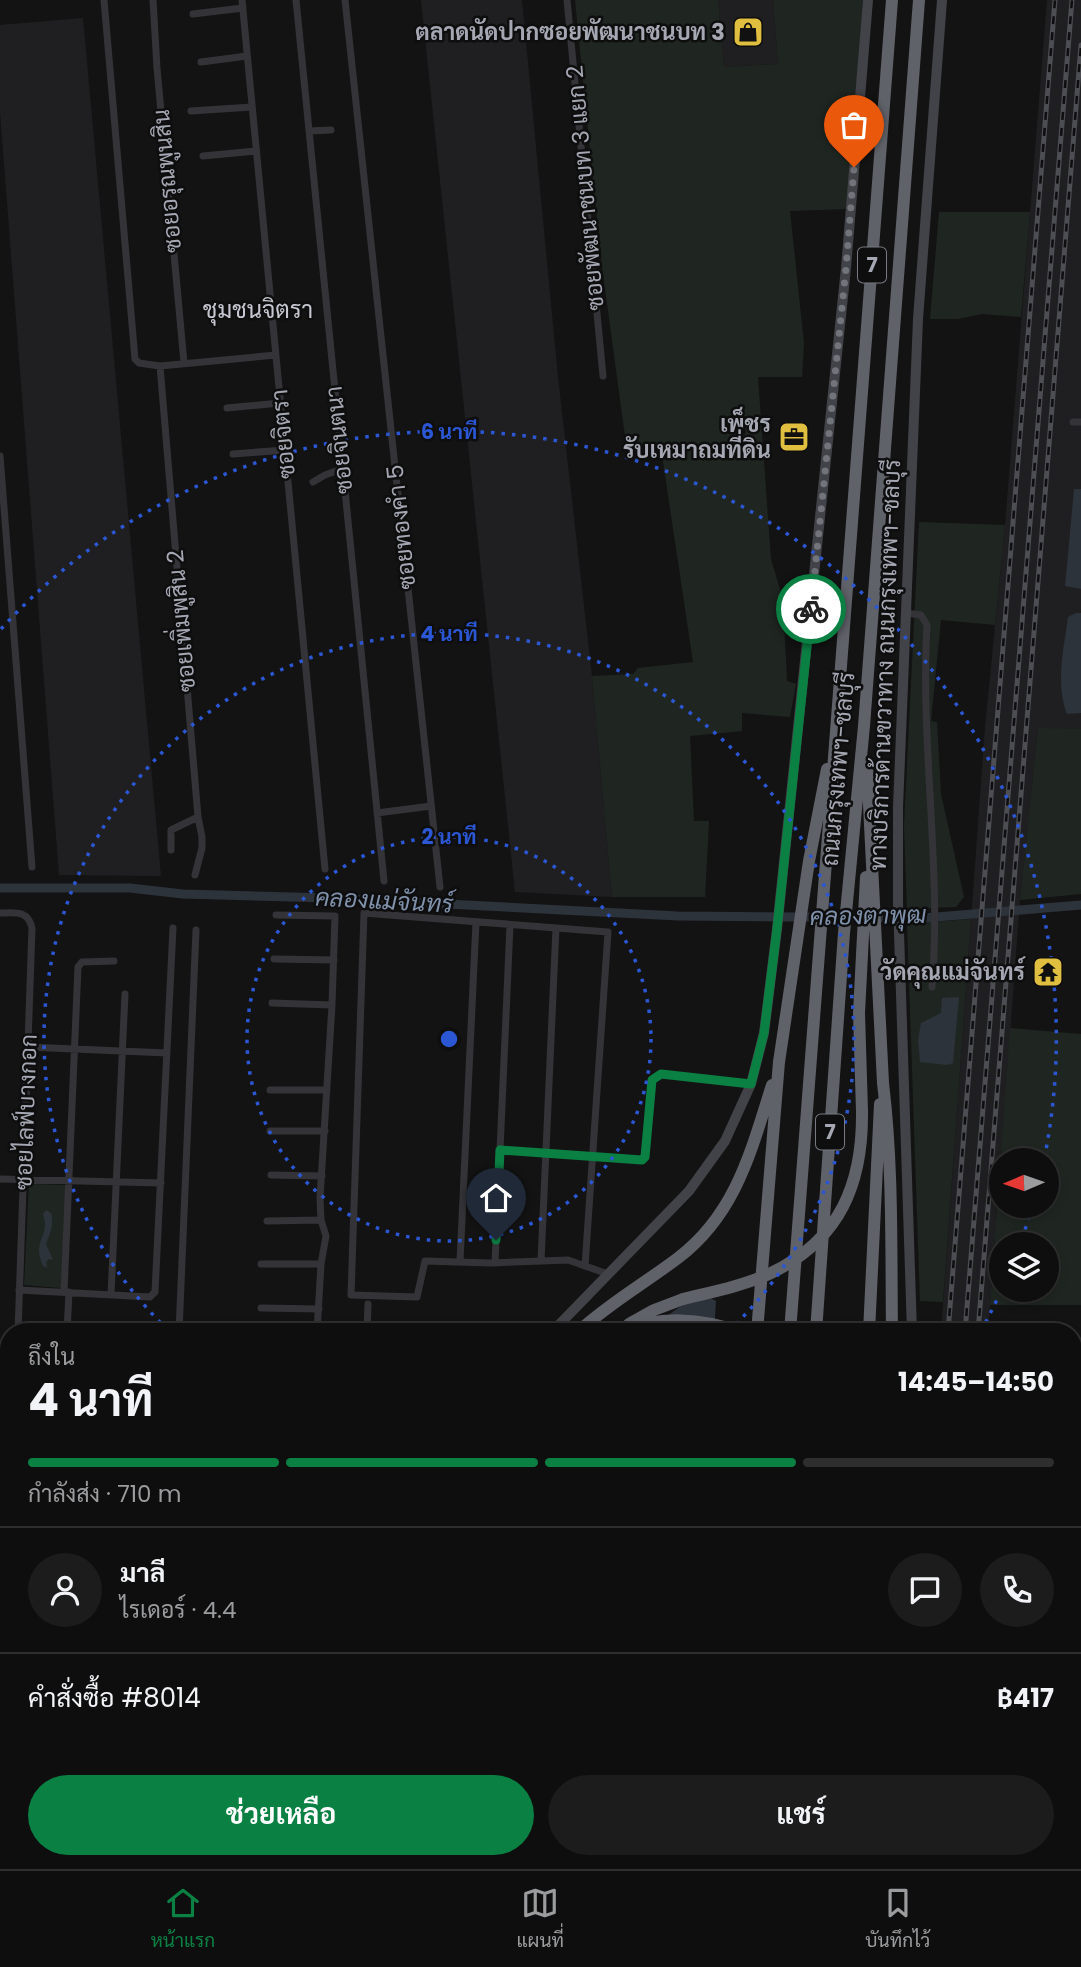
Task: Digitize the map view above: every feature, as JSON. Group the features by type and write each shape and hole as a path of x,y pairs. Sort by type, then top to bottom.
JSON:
{"highway":[{"name":"ถนนกรุงเทพฯ-ชลบุรี","path":"791,1323 892,0"},
{"name":"ถนนกรุงเทพฯ-ชลบุรี","path":"817,1323 846,901 864,726 919,0"},
{"path":"758,1323 779,1062 803,900 837,718"},
{"path":"864,726 870,835 869,935 890,1168 892,1323"},
{"path":"634,1323 667,1304 770,1274 805,1251 840,1213 853,1187 860,1157 862,1111 859,1013 869,935"},
{"path":"590,1323 680,1256 715,1221 745,1171 779,1062"},
{"path":"869,1323 879,1116 883,1083"},
{"path":"649,1323 679,1320 710,1323"}],"main road":[{"path":"561,1323 689,1191 724,1141 751,1084 764,1033 781,895 846,268 868,0"},
{"name":"ทางบริการด้านขวาทาง ถนนกรุงเทพฯ-ชลบุรี","path":"912,1323 898,902 898,807 918,319 942,0"}],"street":[{"path":"104,0 134,353 139,363 160,366 276,355"},
{"name":"ซอยอรุณพูนสิน","path":"153,0 184,363"},
{"name":"ซอยจินตนา","path":"296,0 384,881"},
{"name":"ซอยทองคำ 5","path":"345,0 440,887"},
{"name":"ซอยพัฒนาชนบท 3 แยก 2","path":"568,0 603,376"},
{"path":"193,14 242,4"},
{"name":"ซอยจิตรา","path":"242,4 325,869"},
{"path":"201,62 247,56"},
{"path":"191,111 252,107"},
{"path":"309,131 331,130"},
{"path":"203,156 256,151"},
{"name":"ซอยเพิ่มพูสิน 2","path":"160,366 198,817 202,837 195,875"},
{"path":"227,408 281,403"},
{"path":"233,454 285,450"},
{"path":"0,456 32,867"},
{"path":"313,482 325,474 342,469"},
{"path":"906,613 921,615 927,625 925,726 935,901 932,987"},
{"path":"377,813 431,806"},
{"path":"171,850 171,830 198,817"},
{"name":"ซอยไลฟ์บางกอก","path":"3,913 22,913 30,919 32,928 18,1323"},
{"path":"585,1266 608,932 364,913 351,1295 416,1297 425,1261 495,1263 568,1260 585,1266 608,1274"},
{"path":"276,915 335,916 322,1176 321,1220 326,1236 321,1264 317,1323"},
{"path":"460,1261 476,922"},
{"path":"495,1263 510,925"},
{"path":"19,1290 150,1297 155,1292 173,928"},
{"path":"541,1261 556,928"},
{"path":"179,1323 196,930"},
{"path":"274,959 334,960"},
{"path":"67,1323 79,963 114,961"},
{"path":"111,1295 125,994"},
{"path":"272,1003 332,1004"},
{"path":"28,1047 167,1053"},
{"path":"500,1150 642,1160 645,1157 652,1080 655,1076 661,1074 751,1084"},
{"path":"270,1090 327,1090"},
{"path":"270,1131 324,1131"},
{"path":"271,1175 322,1176"},
{"path":"0,1179 161,1183"},
{"path":"267,1221 321,1220"},
{"path":"261,1264 321,1264"},
{"path":"367,1323 368,1304"},
{"path":"261,1308 318,1309"}],"shaded area":[{"path":"421,0 522,0 558,377 592,676 612,897 515,892"},
{"path":"575,0 718,0 724,67 778,64 773,0 863,0 847,209 790,211 804,343 802,377 758,377 771,559 783,600 787,681 796,684 790,717 742,713 742,731 690,736 694,821 709,821 705,897 612,897 592,676 633,674 638,668 693,662 661,448 627,451 601,259"},
{"name":"ตลาดนัดปากซอยพัฒนาชนบท 3","path":"718,0 773,0 778,64 724,67"},
{"path":"1047,0 1081,0 1081,729 1038,729 1020,900 1002,1148 989,1148 989,1218 996,1218 995,1232 989,1232 989,1323 942,1323 985,727 1005,525"},
{"path":"83,18 161,876 59,875 0,112 0,25"},
{"path":"939,212 1030,212 1021,317 982,314 958,319 930,319"},
{"path":"1074,489 1081,489 1081,589 1065,586"},
{"path":"919,522 1005,525 995,625 941,620 931,721 937,722 941,794 964,897 956,907 907,909 904,826"},
{"path":"1081,613 1081,713 1067,714 1063,702 1062,666 1068,617"},
{"path":"1038,728 1081,729 1081,894 1020,900"},
{"path":"971,919 943,1302 920,1301 907,924"},
{"path":"959,997 953,1063 947,1065 920,1062 918,1040 921,1023 941,1013 942,998"},
{"path":"1010,1028 1081,1034 1081,1305 990,1305 990,1302 1059,1302 1059,1232 995,1232 996,1218 1059,1218 1059,1148 1001,1148"},
{"path":"29,1184 66,1185 61,1288 24,1285"},
{"path":"46,1210 51,1213 52,1222 46,1244 53,1260 46,1262 47,1268 43,1266 39,1250 45,1228 43,1214"},
{"path":"700,1292 716,1301 715,1323 657,1323"}],"waterway":[{"name":"คลองแม่จันทร์","path":"0,888 130,888 183,894 331,898 678,916 924,918 1081,905"}],"railway":[{"path":"949,1323 1055,0"},
{"path":"966,1323 1072,0"},
{"path":"979,1323 1081,45"}],"way so far":[{"path":"811,609 854,167"}],"place":[{"name":"ตลาดนัดปากซอยพัฒนาชนบท 3","path":"748,32"},
{"name":"เพ็ชร รับเหมาถมที่ดิน","path":"794,437"},
{"name":"วัดคุณแม่จันทร์","path":"1048,972"}],"district":[{"name":"ชุมชนจิตรา","path":"258,310"}],"route":[{"path":"496,1240 500,1150 642,1160 645,1157 652,1080 655,1076 661,1074 751,1084 764,1033 811,609"}],"water label":[{"name":"คลองตาพุฒ","path":"868,916"}]}
